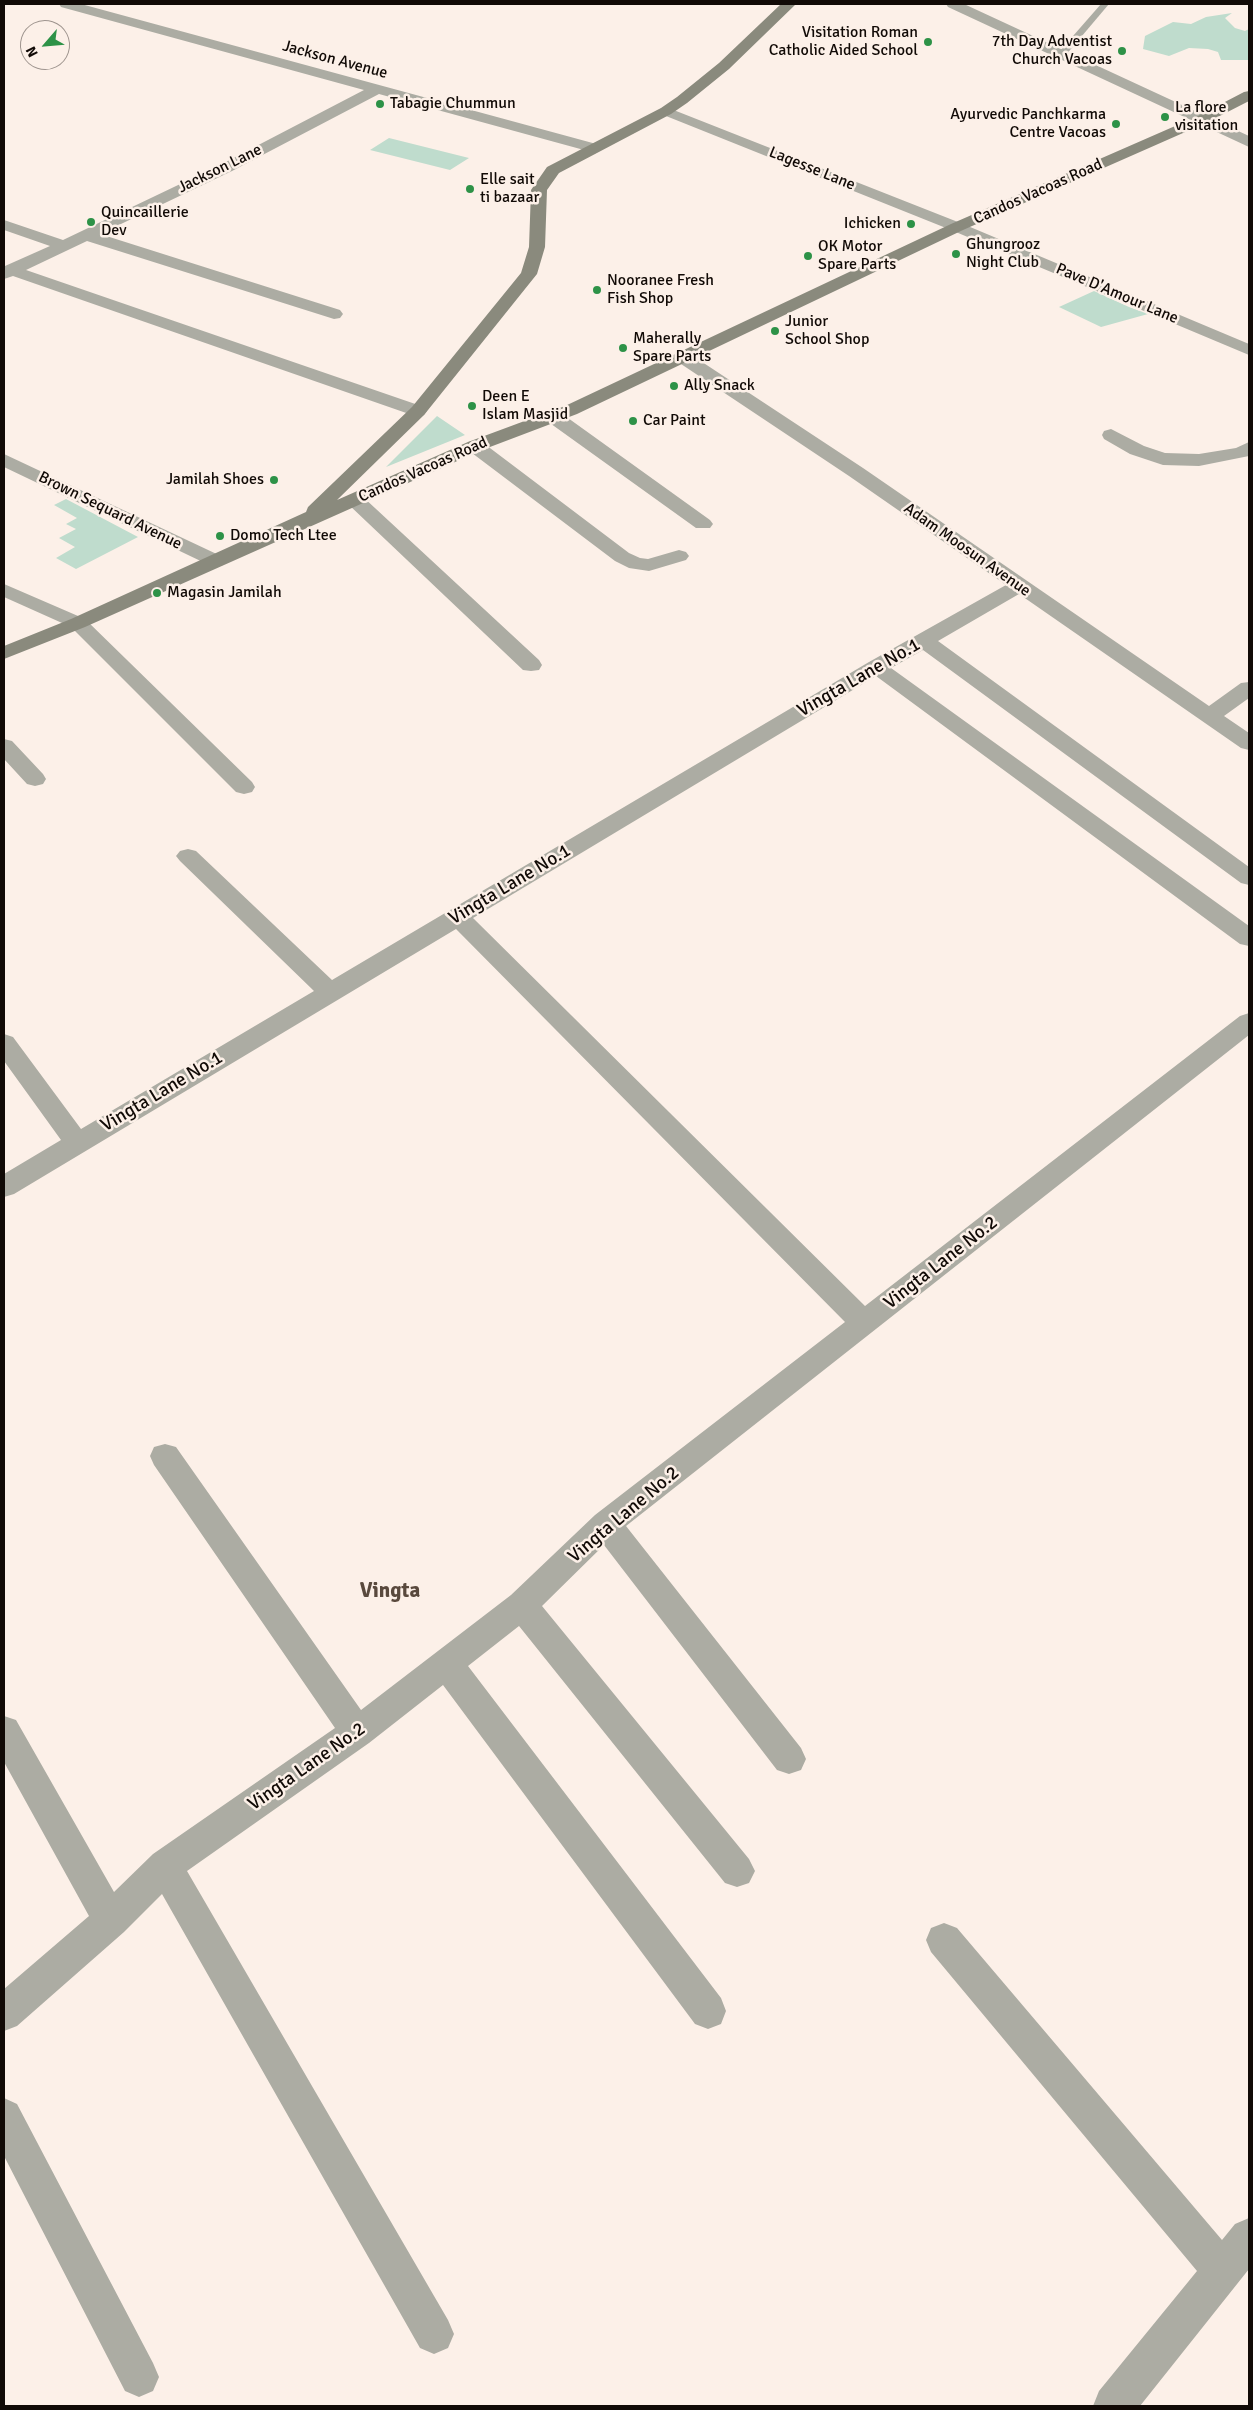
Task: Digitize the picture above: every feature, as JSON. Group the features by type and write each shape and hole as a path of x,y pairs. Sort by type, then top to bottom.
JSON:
{"main road":[{"path":"306,519 418,411 529,274 537,248 539,190 553,170 666,111 724,66 789,4"},
{"name":"Candos Vacoas Road","path":"4,653 78,623 306,519 355,500 475,446 554,417 684,358 957,227 1203,119 1249,95"}],"street":[{"name":"Jackson Avenue","path":"66,4 375,90 595,148"},
{"path":"953,4 1249,142"},
{"name":"Jackson Lane","path":"7,272 226,168 375,90"},
{"name":"Lagesse Lane","path":"666,111 957,227"},
{"path":"4,225 63,246"},
{"name":"Pave D'Amour Lane","path":"957,227 1249,350"},
{"path":"86,234 334,314"},
{"path":"7,272 418,411"},
{"name":"Adam Moosun Avenue","path":"684,358 856,472 1018,586 1249,743"},
{"path":"554,417 704,524"},
{"path":"1111,435 1137,450 1163,459 1199,460 1241,453 1249,448"},
{"path":"475,446 622,557 636,564 650,565 679,556"},
{"name":"Brown Sequard Avenue","path":"4,460 216,561"},
{"path":"355,500 531,665"},
{"name":"Vingta Lane No.1","path":"4,1187 877,666 1018,586"},
{"path":"4,590 78,623 244,787"},
{"path":"924,640 1249,878"},
{"path":"877,666 1249,938"},
{"path":"1210,715 1249,688"},
{"path":"4,746 35,779"},
{"path":"188,856 330,992"},
{"path":"458,916 864,1323"},
{"name":"Vingta Lane No.2","path":"4,2013 111,1920 165,1866 357,1732 447,1664 522,1605 606,1524 1249,1022"},
{"path":"4,1043 77,1142"},
{"path":"165,1456 357,1732"},
{"path":"606,1524 789,1759"},
{"path":"522,1605 737,1871"},
{"path":"447,1664 708,2011"},
{"path":"4,1732 111,1920"},
{"path":"165,1866 434,2334"},
{"path":"944,1940 1223,2271"},
{"path":"4,2117 139,2377"},
{"path":"1114,2406 1249,2238"}],"lane":[{"path":"1095,4 1104,5"},
{"path":"1062,54 1104,5"}],"green space":[{"path":"1232,13 1225,18 1235,28 1245,31 1249,29 1249,60 1221,60 1218,52 1208,49 1189,48 1169,56 1143,49 1145,36 1173,22 1191,24 1206,17"},
{"path":"389,138 469,158 450,170 370,150"},
{"path":"1094,291 1148,314 1101,327 1059,307"},
{"path":"437,416 465,435 386,467"},
{"path":"66,499 138,537 76,569 56,558 75,547 59,538 76,529 66,524 77,518 54,505"}],"place":[{"name":"Visitation Roman Catholic Aided School","path":"928,42"},
{"name":"7th Day Adventist Church Vacoas","path":"1122,51"},
{"name":"Tabagie Chummun","path":"380,104"},
{"name":"La flore visitation","path":"1165,117"},
{"name":"Ayurvedic Panchkarma Centre Vacoas","path":"1116,124"},
{"name":"Elle sait ti bazaar","path":"470,189"},
{"name":"Quincaillerie Dev","path":"91,222"},
{"name":"Ichicken","path":"911,224"},
{"name":"Ghungrooz Night Club","path":"956,254"},
{"name":"OK Motor Spare Parts","path":"808,256"},
{"name":"Nooranee Fresh Fish Shop","path":"597,290"},
{"name":"Junior School Shop","path":"775,331"},
{"name":"Maherally Spare Parts","path":"623,348"},
{"name":"Ally Snack","path":"674,386"},
{"name":"Deen E Islam Masjid","path":"472,406"},
{"name":"Car Paint","path":"633,421"},
{"name":"Jamilah Shoes","path":"274,480"},
{"name":"Domo Tech Ltee","path":"220,536"},
{"name":"Magasin Jamilah","path":"157,593"}],"district":[{"name":"Vingta","path":"390,1591"}]}
